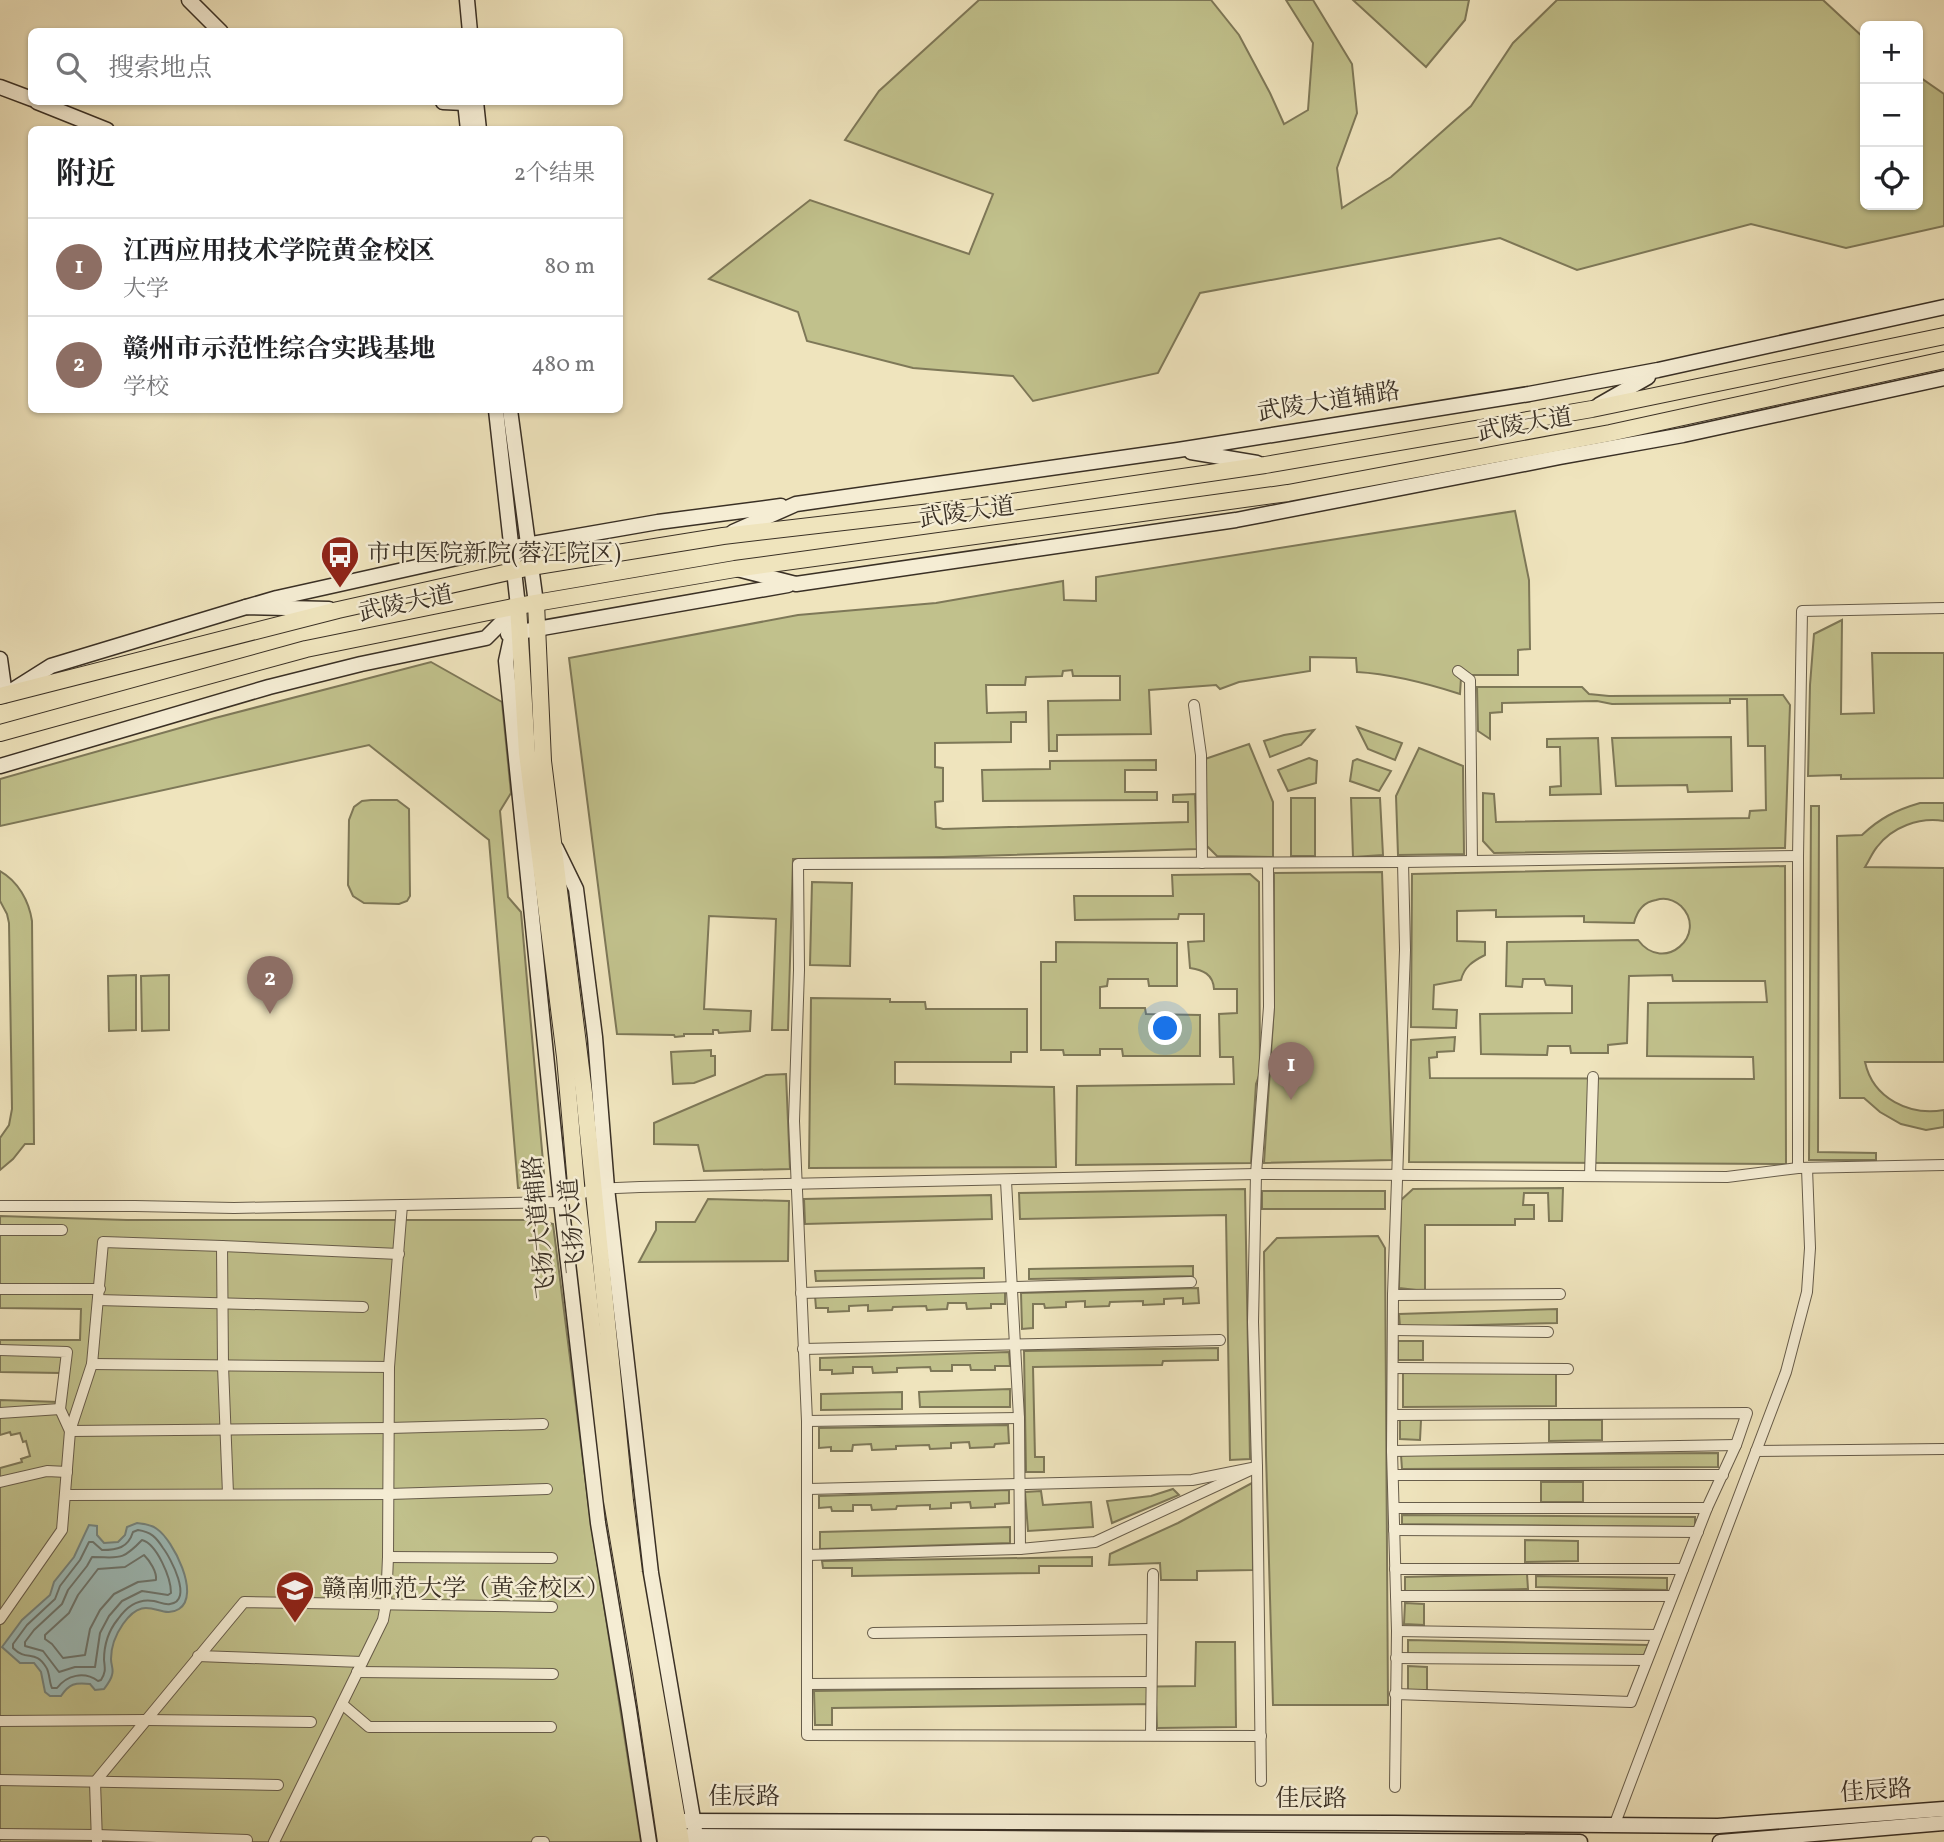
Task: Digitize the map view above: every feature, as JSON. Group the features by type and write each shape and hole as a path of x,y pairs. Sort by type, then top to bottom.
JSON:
{"main road":[{"name":"武陵大道","path":"3,695 338,610 531,567 723,536 991,505 1265,465 1592,409 1944,336"},
{"name":"武陵大道","path":"0,733 306,649 518,606 735,569 1288,493 1610,433 1944,360"},
{"name":"飞扬大道","path":"536,603 543,761 584,1093 600,1189 606,1327 634,1573 659,1713 685,1834"},
{"name":"飞扬大道","path":"518,606 516,633 527,753 565,1057 577,1196 612,1502 641,1673 685,1834"}],"street":[{"path":"189,0 217,28"},
{"path":"458,0 460,28"},
{"path":"467,0 470,28"},
{"path":"0,87 28,98"},
{"path":"44,105 97,126"},
{"path":"468,126 469,105"},
{"path":"470,105 478,126"},
{"name":"武陵大道辅路","path":"723,536 796,504 1178,450 1515,396 1658,370 1944,307"},
{"path":"1592,409 1658,370"},
{"path":"0,766 269,687 361,664 486,638 796,584 1236,520 1683,435 1944,378"},
{"path":"486,638 518,606 496,413"},
{"path":"510,413 536,603"},
{"path":"1610,433 1683,435"},
{"path":"1178,450 1265,465"},
{"path":"1236,520 1288,493"},
{"path":"0,659 3,695 51,666 277,598 475,554 658,522 796,504"},
{"path":"735,569 796,584"},
{"path":"246,607 338,610"},
{"path":"1614,1826 1786,1372 1807,1292 1810,1248 1802,1168 1798,856 1802,611 1944,608"},
{"name":"飞扬大道辅路","path":"516,633 506,660 561,1202 598,1523 649,1842"},
{"path":"1458,671 1470,680 1472,861"},
{"path":"1194,705 1201,755 1202,863"},
{"path":"552,839 576,890 595,1037 600,1189 629,1374 651,1573 667,1661 685,1834"},
{"path":"1261,1735 807,1735 807,1421 794,1121 799,970 798,864 1403,862 1798,856"},
{"path":"1395,1787 1397,1631 1392,1451 1393,1295 1405,950 1403,862"},
{"path":"1261,1781 1253,1322 1256,1174 1269,1007 1268,863"},
{"path":"584,1093 595,1037"},
{"path":"1590,1175 1593,1077"},
{"path":"0,1206 234,1208 561,1202 600,1189 797,1183 1256,1174 1727,1177 1802,1168 1944,1165"},
{"path":"1006,1181 1019,1418 1020,1549"},
{"path":"274,1842 383,1620 388,1557 388,1367 402,1205"},
{"path":"0,1230 62,1230"},
{"path":"0,1619 62,1530 70,1431 92,1364 103,1242 399,1254"},
{"path":"222,1246 228,1494"},
{"path":"577,1343 587,1282"},
{"path":"801,1293 1191,1282"},
{"path":"0,1289 100,1289"},
{"path":"1393,1295 1559,1294"},
{"path":"98,1300 363,1307"},
{"path":"606,1327 629,1374"},
{"path":"1393,1330 1548,1332"},
{"path":"803,1349 1220,1340"},
{"path":"0,1350 67,1352 60,1409 70,1431"},
{"path":"92,1364 388,1367"},
{"path":"1393,1368 1567,1369"},
{"path":"0,1413 60,1409"},
{"path":"1394,1415 1747,1413 1631,1702 1395,1694"},
{"path":"807,1421 1019,1418"},
{"path":"70,1431 543,1424"},
{"path":"1392,1451 1736,1445"},
{"path":"1756,1451 1944,1449"},
{"path":"808,1489 1192,1480 1257,1467"},
{"path":"807,1555 1020,1549 1095,1542 1257,1467"},
{"path":"0,1482 47,1471 66,1472"},
{"path":"1393,1475 1723,1475"},
{"path":"65,1496 388,1494 547,1489"},
{"path":"1394,1508 1707,1508"},
{"path":"1394,1531 1698,1532"},
{"path":"388,1557 552,1558"},
{"path":"1395,1569 1683,1569"},
{"path":"1151,1734 1153,1574"},
{"path":"1396,1595 1672,1596"},
{"path":"97,1838 95,1782 244,1602 552,1607"},
{"path":"614,1620 641,1673"},
{"path":"873,1633 1151,1629"},
{"path":"1397,1631 1657,1635"},
{"path":"198,1656 359,1667 554,1674"},
{"path":"1396,1658 1647,1660"},
{"path":"659,1713 667,1661"},
{"path":"807,1684 1151,1682"},
{"path":"342,1704 369,1727 551,1727"},
{"path":"0,1721 312,1722"},
{"path":"0,1780 278,1785"},
{"name":"佳辰路","path":"685,1834 1367,1822 1717,1826 1944,1810"},
{"name":"佳辰路","path":"1720,1842 1944,1823"},
{"path":"0,1834 247,1840"},
{"name":"佳辰路","path":"685,1834 1580,1842"},
{"path":"537,1842 544,1842"}],"green space":[{"path":"979,0 1211,0 1239,35 1284,124 1308,110 1313,43 1286,0 1313,0 1352,64 1357,113 1337,168 1342,208 1391,177 1471,106 1513,43 1557,0 1823,0 1860,34 1860,210 1923,210 1923,79 1944,94 1944,226 1846,248 1751,224 1577,270 1500,238 1200,293 1158,373 1033,401 1013,376 913,368 807,341 798,312 709,279 810,200 969,254 993,194 845,140 879,91"},
{"path":"1353,0 1469,0 1465,20 1426,67"},
{"path":"1515,511 1529,580 1530,649 1518,650 1518,675 1469,675 1461,678 1460,694 1409,680 1357,672 1356,658 1310,657 1310,671 1239,682 1220,689 1216,685 1149,690 1151,734 1057,735 1057,751 1049,751 1048,701 1120,700 1120,676 1073,676 1072,670 1063,671 1062,676 1026,677 1025,685 986,685 987,713 1026,712 1026,722 1011,722 1011,742 935,743 935,767 943,768 943,801 935,802 936,827 943,829 1188,822 1188,802 1173,802 1173,795 1195,794 1197,849 793,859 788,1030 772,1030 776,919 709,916 704,1009 751,1011 750,1031 719,1033 718,1030 713,1030 713,1034 684,1034 675,1037 617,1034 569,658 798,615 936,603 1063,581 1064,600 1096,601 1096,577"},
{"path":"1842,620 1841,714 1874,713 1872,653 1944,653 1944,778 1841,779 1841,775 1808,776 1814,634"},
{"path":"431,662 502,702 511,793 500,811 508,897 521,912 544,1173 537,1187 518,1188 489,840 369,745 0,826 0,779 215,718"},
{"path":"1477,687 1582,687 1589,694 1609,696 1783,695 1790,705 1785,848 1494,853 1483,841 1483,793 1494,794 1496,822 1749,818 1750,811 1766,810 1765,746 1748,746 1747,699 1730,699 1730,703 1502,703 1502,712 1490,713 1490,739 1478,731"},
{"path":"1357,727 1402,743 1395,760 1368,749"},
{"path":"1314,730 1301,745 1270,757 1264,741"},
{"path":"1731,737 1732,791 1688,792 1687,785 1616,786 1612,738"},
{"path":"1598,738 1601,794 1550,795 1550,787 1561,786 1560,747 1547,747 1547,739"},
{"path":"1249,744 1273,802 1273,857 1217,856 1207,846 1205,759"},
{"path":"1419,748 1463,766 1464,854 1398,855 1396,796"},
{"path":"1309,758 1317,761 1316,783 1288,791 1278,770"},
{"path":"1357,759 1391,771 1379,791 1350,781 1353,761"},
{"path":"1156,760 1156,770 1125,770 1125,792 1157,792 1157,800 983,801 982,770 1050,769 1050,761"},
{"path":"1291,798 1315,798 1315,856 1291,856"},
{"path":"1351,798 1380,798 1383,855 1353,857"},
{"path":"397,800 409,809 410,896 407,901 399,904 364,903 353,896 348,885 349,820 354,807 362,801"},
{"path":"1920,803 1944,803 1944,821 1916,822 1898,829 1883,840 1865,867 1944,868 1944,1062 1865,1062 1876,1086 1895,1102 1918,1110 1944,1110 1944,1127 1926,1130 1901,1124 1880,1112 1864,1098 1840,1098 1837,836 1862,835 1889,815"},
{"path":"1811,806 1819,806 1818,1152 1876,1153 1876,1160 1809,1160"},
{"path":"1785,866 1786,1164 1409,1162 1411,1040 1455,1037 1454,1051 1437,1052 1437,1057 1429,1058 1430,1078 1754,1079 1753,1057 1647,1056 1648,1003 1767,1002 1765,981 1673,981 1672,975 1629,976 1627,1043 1608,1045 1608,1053 1571,1053 1570,1046 1548,1046 1547,1055 1481,1054 1480,1014 1572,1013 1572,986 1546,985 1544,979 1523,979 1522,987 1506,986 1507,942 1638,940 1648,950 1670,952 1680,947 1687,938 1690,928 1688,917 1681,906 1663,899 1644,905 1634,923 1584,922 1584,916 1496,917 1496,910 1457,911 1457,941 1485,942 1485,955 1464,971 1461,980 1434,985 1433,1009 1457,1010 1456,1028 1411,1027 1412,874"},
{"path":"0,871 22,892 32,921 34,1144 25,1144 0,1170 0,1138 9,1125 12,1109 9,923 0,901"},
{"path":"1382,872 1392,1160 1264,1163 1274,1006 1274,873"},
{"path":"1250,874 1259,882 1260,1073 1256,1084 1251,1163 1076,1165 1077,1086 1234,1084 1233,1057 1220,1057 1219,1014 1237,1013 1237,989 1214,989 1212,980 1206,974 1190,968 1188,942 1204,941 1204,914 1179,914 1178,919 1075,920 1074,896 1173,896 1172,875"},
{"path":"812,882 852,883 850,966 810,965"},
{"path":"1056,942 1177,943 1177,986 1149,986 1148,979 1108,979 1107,986 1100,987 1100,1008 1145,1008 1146,1014 1200,1015 1200,1056 1123,1056 1122,1049 1100,1049 1100,1055 1064,1055 1063,1050 1041,1050 1041,962 1056,962"},
{"path":"136,975 136,1030 109,1031 108,976"},
{"path":"169,975 169,1030 142,1031 141,976"},
{"path":"811,998 925,1002 926,1009 1027,1009 1027,1052 1011,1052 1011,1062 895,1062 895,1084 1054,1087 1056,1167 809,1168"},
{"path":"711,1050 711,1056 715,1056 715,1075 694,1083 673,1084 671,1052"},
{"path":"786,1074 790,1169 704,1171 698,1145 654,1144 654,1123 766,1075"},
{"path":"1563,1188 1562,1221 1549,1221 1548,1193 1524,1193 1523,1205 1534,1205 1534,1219 1515,1219 1515,1225 1425,1225 1425,1291 1399,1288 1401,1200 1413,1189"},
{"path":"1245,1189 1250,1459 1230,1460 1226,1215 1020,1219 1019,1193"},
{"path":"1262,1191 1385,1191 1385,1209 1262,1209"},
{"path":"991,1195 992,1219 805,1224 804,1199"},
{"path":"708,1199 789,1201 788,1261 639,1262 656,1230 656,1222 695,1222"},
{"name":"赣南师范大学（黄金校区）","path":"0,1216 127,1220 539,1220 553,1224 591,1523 641,1842 0,1842 0,1468 22,1462 21,1459 30,1456 26,1441 23,1442 20,1433 0,1435 0,1400 59,1402 60,1373 0,1372 0,1340 80,1340 81,1309 0,1308"},
{"path":"1378,1236 1385,1248 1388,1705 1273,1705 1264,1252 1277,1238"},
{"path":"1193,1266 1193,1276 1029,1279 1029,1269"},
{"path":"984,1268 984,1278 816,1281 815,1271"},
{"path":"1198,1288 1199,1303 1183,1304 1183,1298 1164,1299 1164,1304 1143,1305 1143,1301 1110,1302 1109,1306 1085,1307 1085,1301 1066,1302 1066,1307 1045,1308 1044,1304 1033,1304 1033,1328 1022,1329 1021,1293"},
{"path":"1005,1291 1005,1304 991,1304 991,1308 967,1309 966,1303 948,1303 947,1309 927,1310 926,1306 868,1311 868,1305 849,1306 849,1311 828,1312 828,1308 816,1308 815,1296"},
{"path":"1557,1309 1557,1323 1400,1327 1399,1314"},
{"path":"1398,1341 1423,1341 1423,1360 1398,1360"},
{"path":"1218,1348 1218,1360 1163,1361 1162,1365 1033,1367 1035,1457 1044,1457 1044,1472 1026,1472 1024,1351"},
{"path":"1009,1352 1010,1366 995,1366 995,1370 971,1370 970,1365 952,1365 952,1371 931,1371 930,1367 897,1368 897,1372 873,1373 872,1367 853,1367 853,1373 832,1374 832,1370 820,1370 820,1358"},
{"path":"1403,1373 1556,1373 1556,1406 1403,1407"},
{"path":"1010,1389 1010,1407 920,1407 919,1392"},
{"path":"902,1392 902,1409 821,1410 821,1394"},
{"path":"1400,1419 1421,1420 1420,1440 1400,1439"},
{"path":"1549,1420 1602,1420 1602,1440 1549,1441"},
{"path":"1008,1425 1009,1443 995,1444 994,1447 970,1448 969,1442 951,1443 951,1448 930,1449 929,1445 872,1450 871,1444 853,1445 852,1451 819,1448 819,1428"},
{"path":"1718,1453 1718,1467 1402,1469 1401,1455"},
{"path":"1541,1482 1583,1482 1583,1502 1541,1502"},
{"path":"1252,1483 1253,1570 1197,1571 1197,1580 1161,1580 1160,1563 1109,1565 1110,1554 1178,1523"},
{"path":"1173,1489 1179,1495 1112,1523 1107,1501 1151,1496"},
{"path":"1009,1490 1009,1503 995,1504 995,1507 971,1508 970,1502 951,1503 951,1508 930,1509 930,1505 872,1510 871,1505 853,1505 853,1511 819,1508 819,1496"},
{"path":"1041,1491 1043,1505 1091,1502 1093,1527 1028,1531 1025,1492"},
{"path":"1402,1515 1695,1517 1695,1527 1402,1524"},
{"path":"1010,1527 1010,1543 820,1549 820,1532"},
{"path":"1525,1540 1578,1541 1578,1561 1525,1562"},
{"path":"1092,1557 1092,1566 1039,1566 1039,1573 852,1576 852,1568 823,1568 822,1561"},
{"path":"1527,1574 1528,1589 1405,1592 1405,1577"},
{"path":"1536,1576 1667,1578 1667,1590 1536,1587"},
{"path":"1405,1603 1424,1604 1424,1625 1404,1624"},
{"path":"1408,1640 1648,1645 1644,1655 1408,1654"},
{"path":"1196,1642 1235,1642 1236,1727 1157,1728 1156,1704 832,1708 832,1725 815,1725 814,1691 1195,1686"},
{"path":"1408,1666 1427,1667 1427,1690 1408,1690"}],"water":[{"path":"137,1523 155,1527 177,1555 186,1580 185,1602 172,1612 146,1608 131,1614 114,1641 111,1654 113,1673 104,1689 95,1690 90,1684 76,1684 70,1686 61,1696 50,1696 45,1692 41,1672 34,1663 20,1663 2,1647 22,1620 50,1595 54,1582 74,1557 89,1525 97,1526 97,1535 104,1543 118,1542 125,1535 127,1527"}],"place":[{"name":"市中医院新院(蓉江院区)","path":"340,589"},
{"name":"赣州市示范性综合实践基地","path":"270,1014"},
{"name":"江西应用技术学院黄金校区","path":"1291,1100"},
{"name":"赣南师范大学（黄金校区）","path":"295,1624"}]}
